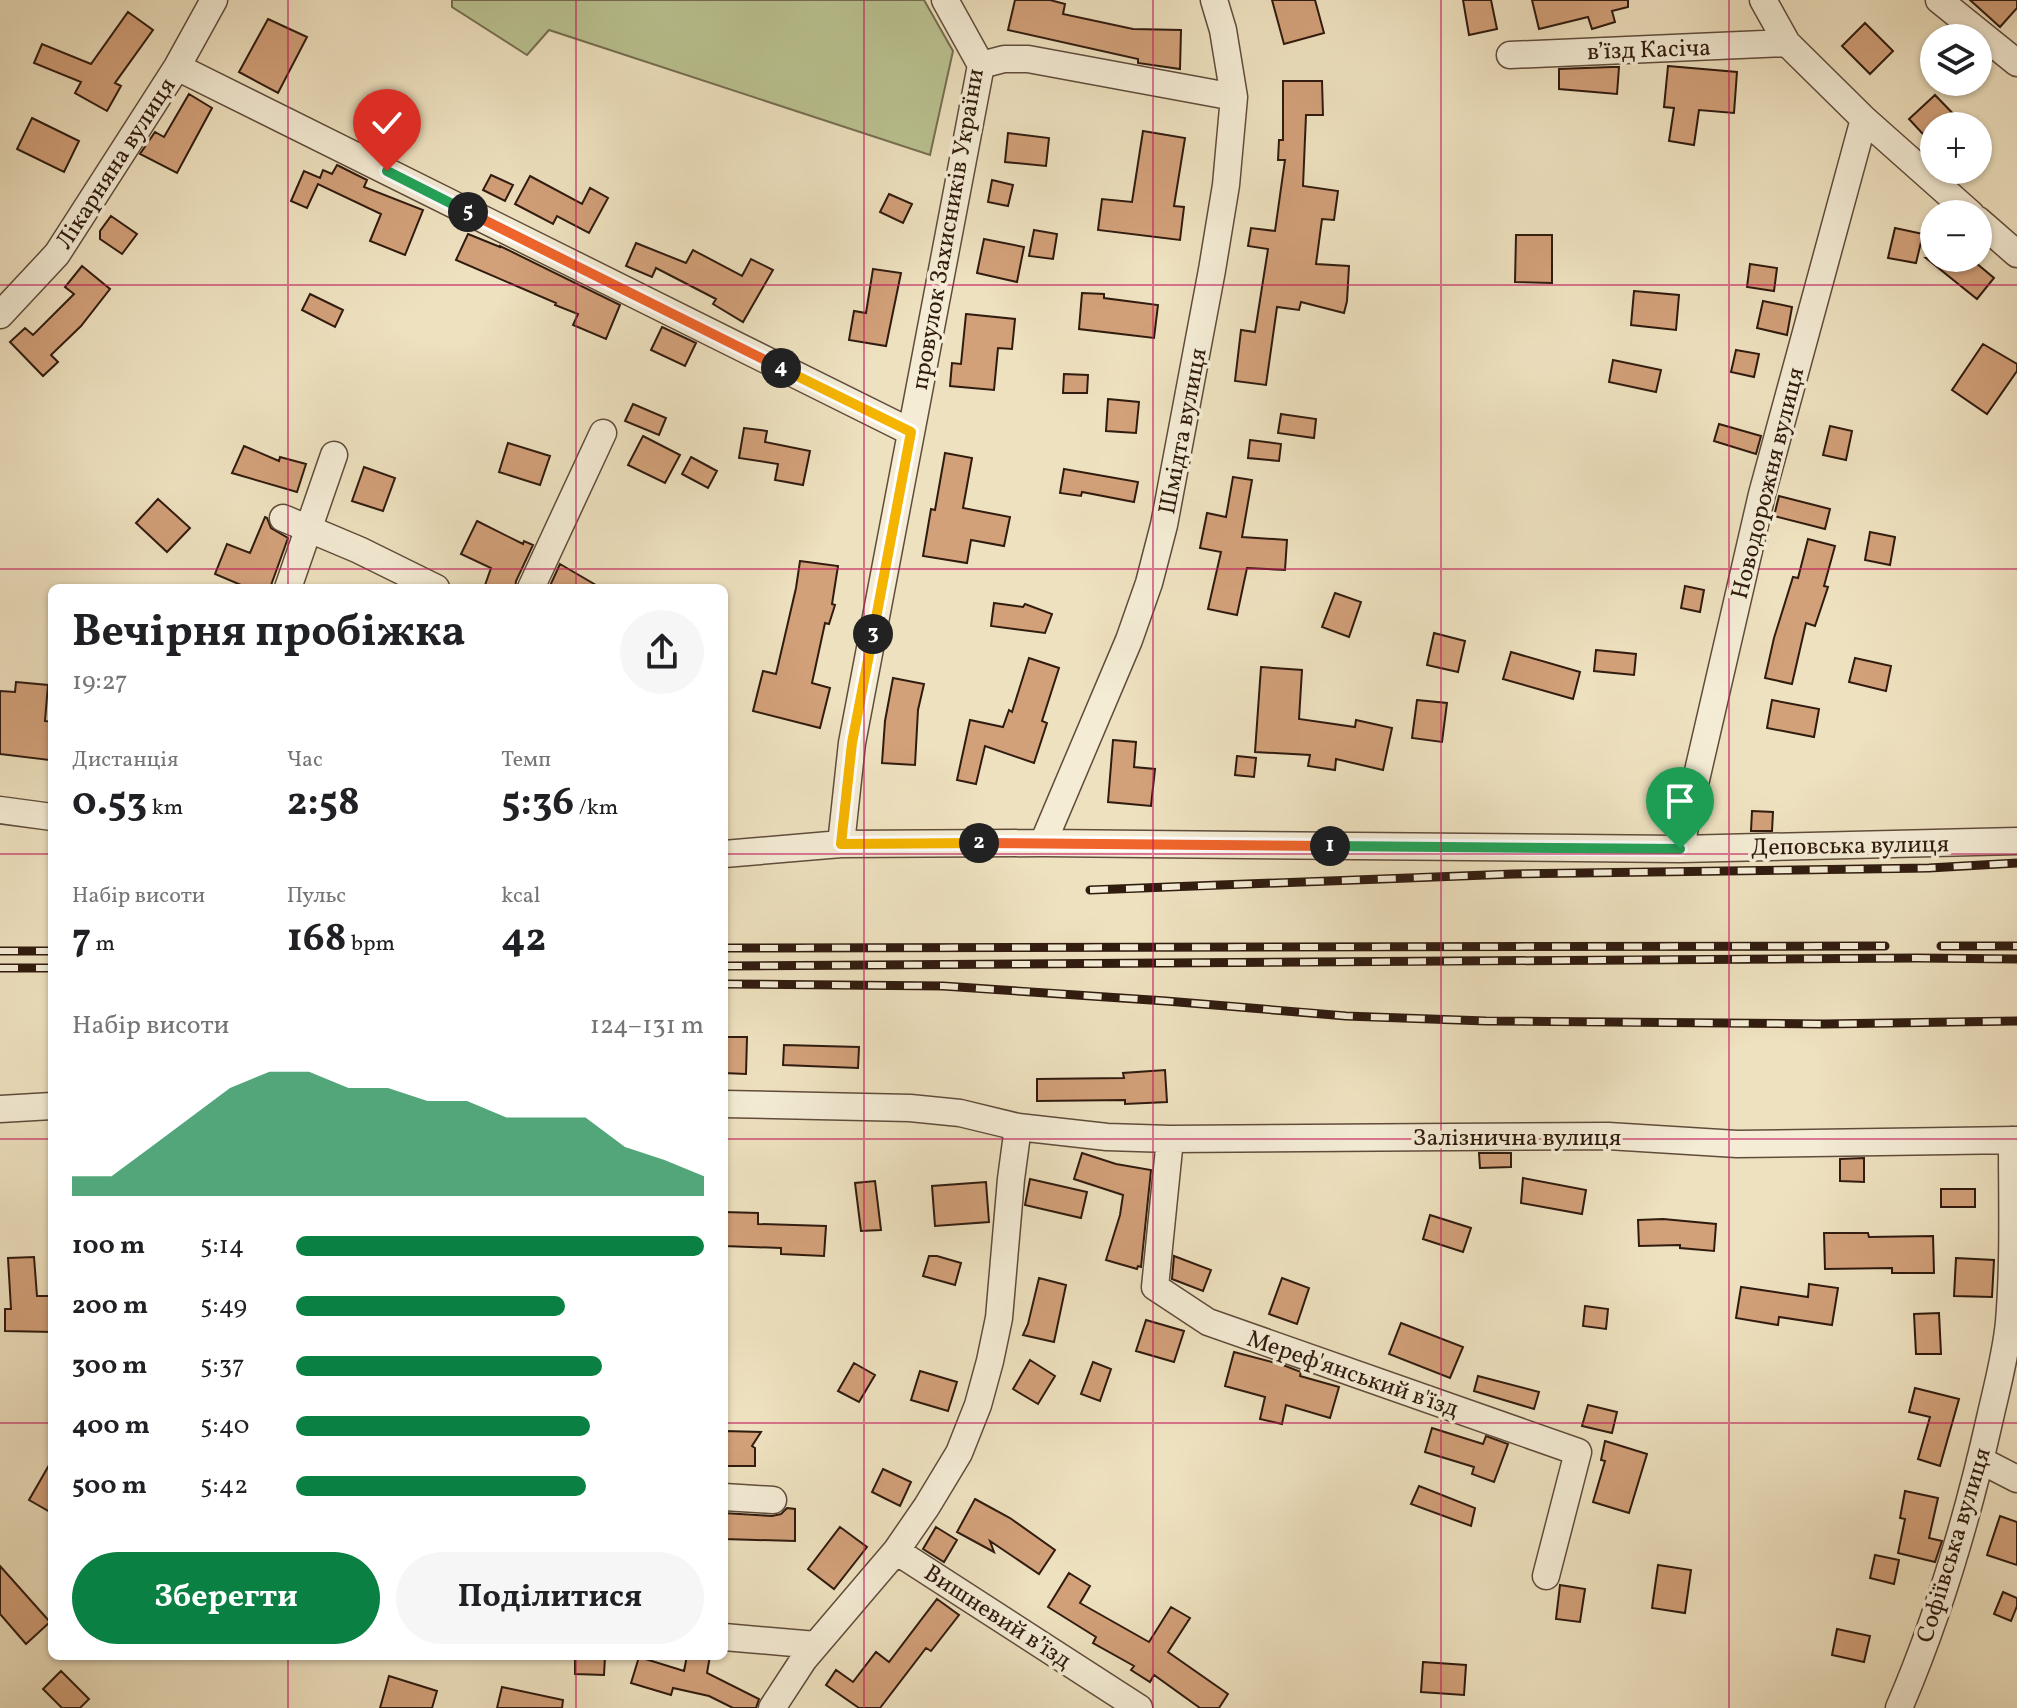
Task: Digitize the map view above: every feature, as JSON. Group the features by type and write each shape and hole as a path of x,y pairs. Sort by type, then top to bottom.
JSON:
{"street":[{"name":"Лікарняна вулиця","path":"0,315 57,254 177,67 214,0"},
{"name":"провулок Захисників України","path":"841,844 852,743 981,65 945,0"},
{"name":"Шмідта вулиця","path":"1043,843 1129,640 1149,583 1164,525 1226,185 1234,97 1223,30 1214,0"},
{"path":"1763,0 1787,43 1864,119 1955,200"},
{"path":"1939,0 2017,63"},
{"name":"в’їзд Касіча","path":"1510,55 1787,43"},
{"path":"981,65 1004,59 1028,59 1234,97"},
{"path":"177,67 911,432"},
{"name":"Новодорожня вулиця","path":"1680,849 1762,494 1864,119"},
{"path":"1992,232 2017,254"},
{"path":"533,584 603,433"},
{"path":"289,584 334,455"},
{"path":"283,518 428,584"},
{"path":"0,810 48,816"},
{"name":"Деповська вулиця","path":"728,854 841,844 1680,849 2017,841"},
{"name":"Залізнична вулиця","path":"728,1104 910,1108 960,1113 1018,1127 1107,1137 1170,1139 1608,1136 1737,1144 2014,1140"},
{"path":"0,1109 48,1106"},
{"path":"772,1708 804,1659 896,1551 959,1453 982,1390 999,1318 1018,1127"},
{"name":"Мереф'янський в'їзд","path":"1170,1139 1155,1287 1208,1322 1578,1452 1546,1576"},
{"name":"Софіївська вулиця","path":"1899,1708 1955,1552 1980,1460 2009,1326 2014,1140"},
{"path":"1980,1460 2017,1479"},
{"path":"728,1497 773,1500"},
{"name":"Вишневий в’їзд","path":"896,1551 1139,1708"},
{"path":"728,1637 816,1645"}],"green space":[{"path":"452,0 924,0 953,51 930,155 549,30 527,55 452,7"}],"building":[{"path":"1015,0 1050,0 1065,4 1063,14 1133,29 1181,30 1180,69 1138,63 1138,59 1008,30"},
{"path":"1272,0 1315,0 1324,33 1284,44"},
{"path":"1463,0 1491,0 1497,29 1469,35"},
{"path":"1532,0 1628,0 1628,7 1612,11 1615,22 1592,29 1588,17 1539,29"},
{"path":"1970,0 2017,0 2017,8 2000,27"},
{"path":"128,12 153,30 115,83 121,86 107,111 75,93 81,82 34,63 42,44 91,64"},
{"path":"268,19 307,37 278,93 239,72"},
{"path":"1865,23 1893,51 1870,74 1842,46"},
{"path":"1668,66 1737,72 1734,113 1699,110 1694,145 1669,141 1674,108 1664,107"},
{"path":"1619,67 1617,94 1559,89 1559,69"},
{"path":"1283,81 1322,81 1323,115 1306,115 1303,186 1338,191 1334,220 1322,219 1316,264 1349,266 1344,313 1301,302 1299,310 1277,307 1266,385 1235,381 1241,330 1255,332 1268,249 1248,246 1251,228 1275,231 1285,160 1278,160 1279,140 1283,140"},
{"path":"189,94 212,108 177,173 140,154 155,132 164,137"},
{"path":"1934,96 1951,112 1920,112 1920,131 1909,119"},
{"path":"32,118 79,141 64,172 17,149"},
{"path":"1143,131 1185,138 1174,206 1184,207 1180,240 1098,230 1102,199 1132,202"},
{"path":"1008,133 1049,138 1046,166 1005,162"},
{"path":"337,165 367,180 364,187 423,210 405,255 370,241 381,214 318,184 307,208 291,201 304,171 320,178 323,170 332,174"},
{"path":"491,175 513,185 505,201 483,190"},
{"path":"530,176 582,204 590,188 608,198 589,233 557,216 553,224 515,204"},
{"path":"992,180 1013,185 1008,206 988,202"},
{"path":"889,194 912,204 903,223 880,212"},
{"path":"111,216 137,234 122,254 100,239 100,231"},
{"path":"1895,228 1920,233 1916,263 1888,258"},
{"path":"1034,230 1057,234 1053,259 1029,256"},
{"path":"468,234 500,246 620,305 606,339 573,325 578,314 456,260"},
{"path":"1516,235 1552,235 1552,283 1515,282"},
{"path":"984,239 1024,247 1017,282 977,273"},
{"path":"636,243 686,263 693,250 742,276 751,259 773,270 743,322 713,304 716,299 656,268 652,277 626,266"},
{"path":"1750,264 1777,268 1774,291 1747,287"},
{"path":"82,266 110,289 81,326 51,355 58,362 43,376 10,342 25,328 33,335 74,294 65,287"},
{"path":"873,269 901,273 886,346 849,340 854,311 866,313"},
{"path":"1943,272 1987,272 1994,278 1977,299"},
{"path":"1634,291 1679,295 1676,330 1631,325"},
{"path":"1082,293 1104,294 1104,298 1158,305 1154,338 1079,329"},
{"path":"310,294 343,310 335,327 302,310"},
{"path":"1763,301 1792,307 1787,335 1757,328"},
{"path":"966,314 1015,319 1012,349 998,348 994,390 950,386 952,363 961,364"},
{"path":"662,327 696,343 685,366 651,350"},
{"path":"1983,344 2017,364 2017,371 1987,414 1952,390"},
{"path":"1736,350 1759,354 1754,377 1731,372"},
{"path":"1613,360 1661,370 1656,392 1609,382"},
{"path":"1064,374 1088,375 1087,393 1063,393"},
{"path":"1108,399 1139,402 1136,433 1106,431"},
{"path":"633,404 666,418 659,435 625,421"},
{"path":"1281,414 1316,419 1314,438 1278,433"},
{"path":"1719,424 1761,436 1756,454 1714,441"},
{"path":"1830,426 1852,431 1846,460 1823,455"},
{"path":"744,428 767,431 765,442 810,451 803,485 775,480 778,464 739,458"},
{"path":"643,436 680,455 665,483 628,465"},
{"path":"1250,440 1281,444 1279,461 1248,458"},
{"path":"508,443 550,456 540,485 499,472"},
{"path":"244,446 279,461 280,457 306,464 297,492 232,473"},
{"path":"945,453 972,458 963,508 1010,517 1004,546 971,540 967,563 923,556"},
{"path":"691,457 717,471 708,488 682,474"},
{"path":"364,467 395,478 383,511 352,501"},
{"path":"1064,469 1138,482 1134,502 1082,492 1081,496 1060,493"},
{"path":"1233,477 1252,480 1242,537 1287,540 1285,570 1247,568 1237,615 1208,609 1221,552 1200,548 1207,513 1226,517"},
{"path":"1779,496 1830,509 1825,529 1774,516"},
{"path":"158,499 190,528 167,552 136,523"},
{"path":"265,517 271,528 288,538 271,584 239,584 215,574 227,544 250,553"},
{"path":"477,521 523,544 524,541 533,545 516,584 485,584 491,568 461,554"},
{"path":"1870,532 1895,537 1890,565 1865,560"},
{"path":"1808,539 1835,546 1824,586 1828,587 1815,626 1806,623 1792,684 1765,678 1774,638 1793,577 1798,578"},
{"path":"800,561 838,566 832,604 835,605 829,624 825,623 812,683 830,688 820,728 753,711 763,671 776,674"},
{"path":"560,564 594,584 551,584"},
{"path":"1685,586 1704,590 1700,612 1681,608"},
{"path":"1335,593 1361,602 1349,637 1322,627"},
{"path":"994,603 1023,607 1025,604 1052,614 1045,633 991,626"},
{"path":"1434,633 1465,641 1458,672 1427,665"},
{"path":"1596,650 1636,654 1634,675 1594,671"},
{"path":"1511,652 1580,672 1573,699 1503,679"},
{"path":"1029,658 1059,668 1042,721 1047,723 1034,763 985,746 976,784 957,780 970,720 1003,727 1009,710 1012,712"},
{"path":"1855,658 1891,666 1886,691 1849,682"},
{"path":"1261,667 1302,670 1299,719 1355,727 1356,720 1392,728 1383,770 1336,759 1335,770 1308,766 1310,755 1255,752"},
{"path":"893,678 924,684 918,710 915,765 882,763 885,721"},
{"path":"16,682 48,685 45,721 48,721 48,760 0,754 0,691 15,692"},
{"path":"1417,700 1447,703 1442,742 1412,738"},
{"path":"1772,700 1819,709 1814,737 1767,728"},
{"path":"1113,740 1136,742 1134,767 1155,769 1151,806 1108,802"},
{"path":"1237,756 1256,758 1254,777 1235,775"},
{"path":"1752,811 1773,812 1772,831 1751,831"},
{"path":"728,1037 747,1037 746,1074 728,1073"},
{"path":"784,1045 859,1047 858,1068 783,1065"},
{"path":"1165,1070 1167,1102 1037,1101 1037,1079 1124,1078 1123,1073"},
{"path":"1082,1153 1116,1164 1151,1170 1141,1267 1137,1269 1106,1260 1123,1195 1074,1179"},
{"path":"1479,1153 1511,1153 1511,1167 1480,1168"},
{"path":"1864,1158 1864,1182 1840,1181 1840,1159"},
{"path":"1523,1178 1586,1190 1582,1214 1521,1203"},
{"path":"1030,1179 1087,1192 1081,1218 1025,1205"},
{"path":"875,1181 881,1230 861,1231 855,1183"},
{"path":"986,1182 989,1222 935,1226 932,1186"},
{"path":"1941,1189 1975,1189 1975,1207 1941,1207"},
{"path":"728,1212 758,1213 758,1224 826,1226 824,1256 781,1254 781,1248 728,1246"},
{"path":"1430,1215 1471,1228 1463,1252 1423,1239"},
{"path":"1638,1220 1716,1224 1714,1251 1680,1248 1680,1245 1639,1246"},
{"path":"1824,1233 1868,1233 1869,1237 1933,1236 1934,1273 1892,1273 1892,1268 1825,1269"},
{"path":"929,1256 961,1263 955,1285 923,1276"},
{"path":"1174,1256 1211,1270 1203,1291 1172,1279"},
{"path":"34,1257 37,1296 48,1296 48,1332 5,1331 5,1309 11,1309 8,1258"},
{"path":"1956,1258 1994,1260 1992,1297 1954,1296"},
{"path":"1039,1278 1066,1285 1054,1342 1023,1335"},
{"path":"1282,1278 1309,1288 1297,1324 1269,1314"},
{"path":"1809,1284 1838,1288 1832,1325 1779,1317 1778,1325 1736,1318 1741,1287 1808,1297"},
{"path":"1585,1306 1608,1309 1606,1329 1583,1326"},
{"path":"1939,1313 1941,1354 1916,1354 1914,1314"},
{"path":"1146,1320 1184,1331 1174,1362 1136,1351"},
{"path":"1401,1323 1463,1347 1450,1378 1389,1354"},
{"path":"1234,1352 1283,1365 1301,1372 1300,1376 1339,1387 1330,1418 1286,1405 1282,1424 1260,1419 1265,1397 1225,1386"},
{"path":"1030,1360 1055,1376 1038,1404 1013,1389"},
{"path":"1093,1362 1111,1369 1100,1401 1081,1394"},
{"path":"854,1363 875,1375 859,1402 838,1391"},
{"path":"920,1371 957,1382 948,1411 911,1400"},
{"path":"1478,1376 1539,1392 1534,1409 1474,1391"},
{"path":"1915,1388 1959,1399 1940,1466 1918,1459 1930,1417 1909,1412"},
{"path":"1588,1405 1617,1412 1612,1433 1582,1426"},
{"path":"1432,1428 1483,1444 1486,1436 1508,1444 1494,1482 1472,1474 1474,1467 1425,1452"},
{"path":"728,1431 761,1432 752,1446 755,1448 755,1466 728,1466"},
{"path":"1605,1441 1647,1454 1629,1513 1593,1502 1605,1461 1601,1460"},
{"path":"48,1467 48,1511 29,1500"},
{"path":"883,1469 911,1482 900,1506 872,1492"},
{"path":"1419,1486 1475,1508 1471,1526 1411,1504"},
{"path":"1905,1491 1938,1498 1929,1538 1942,1541 1935,1562 1898,1553 1905,1519 1900,1518"},
{"path":"975,1499 1010,1518 1055,1550 1039,1574 990,1541 994,1552 957,1532"},
{"path":"787,1508 795,1509 795,1541 728,1539 728,1513 781,1514"},
{"path":"2000,1516 2017,1522 2017,1565 1987,1555"},
{"path":"840,1527 867,1547 834,1589 808,1569"},
{"path":"936,1527 957,1540 944,1562 923,1549"},
{"path":"1875,1555 1899,1560 1894,1584 1870,1578"},
{"path":"1658,1565 1691,1570 1685,1613 1652,1608"},
{"path":"0,1566 48,1620 48,1624 26,1644 0,1614"},
{"path":"1069,1573 1090,1586 1080,1603 1149,1642 1171,1607 1190,1618 1168,1652 1228,1694 1219,1708 1200,1708 1154,1675 1150,1682 1131,1670 1134,1666 1093,1643 1096,1637 1048,1607"},
{"path":"1560,1585 1585,1589 1580,1622 1556,1619"},
{"path":"2003,1592 2017,1598 2011,1621 1994,1614"},
{"path":"937,1599 959,1615 931,1651 926,1648 880,1708 859,1708 826,1685 836,1670 853,1682 876,1652 889,1662"},
{"path":"1837,1629 1870,1636 1864,1662 1832,1655"},
{"path":"575,1660 605,1660 604,1675 575,1674"},
{"path":"638,1660 649,1660 684,1671 686,1660 709,1660 707,1673 759,1699 756,1708 733,1708 709,1696 673,1688 671,1695 631,1683"},
{"path":"1423,1662 1466,1665 1464,1695 1421,1692"},
{"path":"61,1671 89,1699 80,1708 62,1708 43,1689"},
{"path":"389,1676 437,1691 432,1708 380,1708"},
{"path":"502,1687 563,1700 562,1708 497,1708"}],"railway":[{"path":"1090,890 1513,874 1929,868 2017,863"},
{"path":"728,948 1885,946"},
{"path":"1941,946 2017,946"},
{"path":"0,951 48,951"},
{"path":"728,966 2017,959"},
{"path":"0,968 48,968"},
{"path":"728,984 943,986 1346,1016 1486,1021 1823,1024 2017,1021"}],"route":[{"path":"387,171 911,432 852,743 841,844 1680,849"}]}
